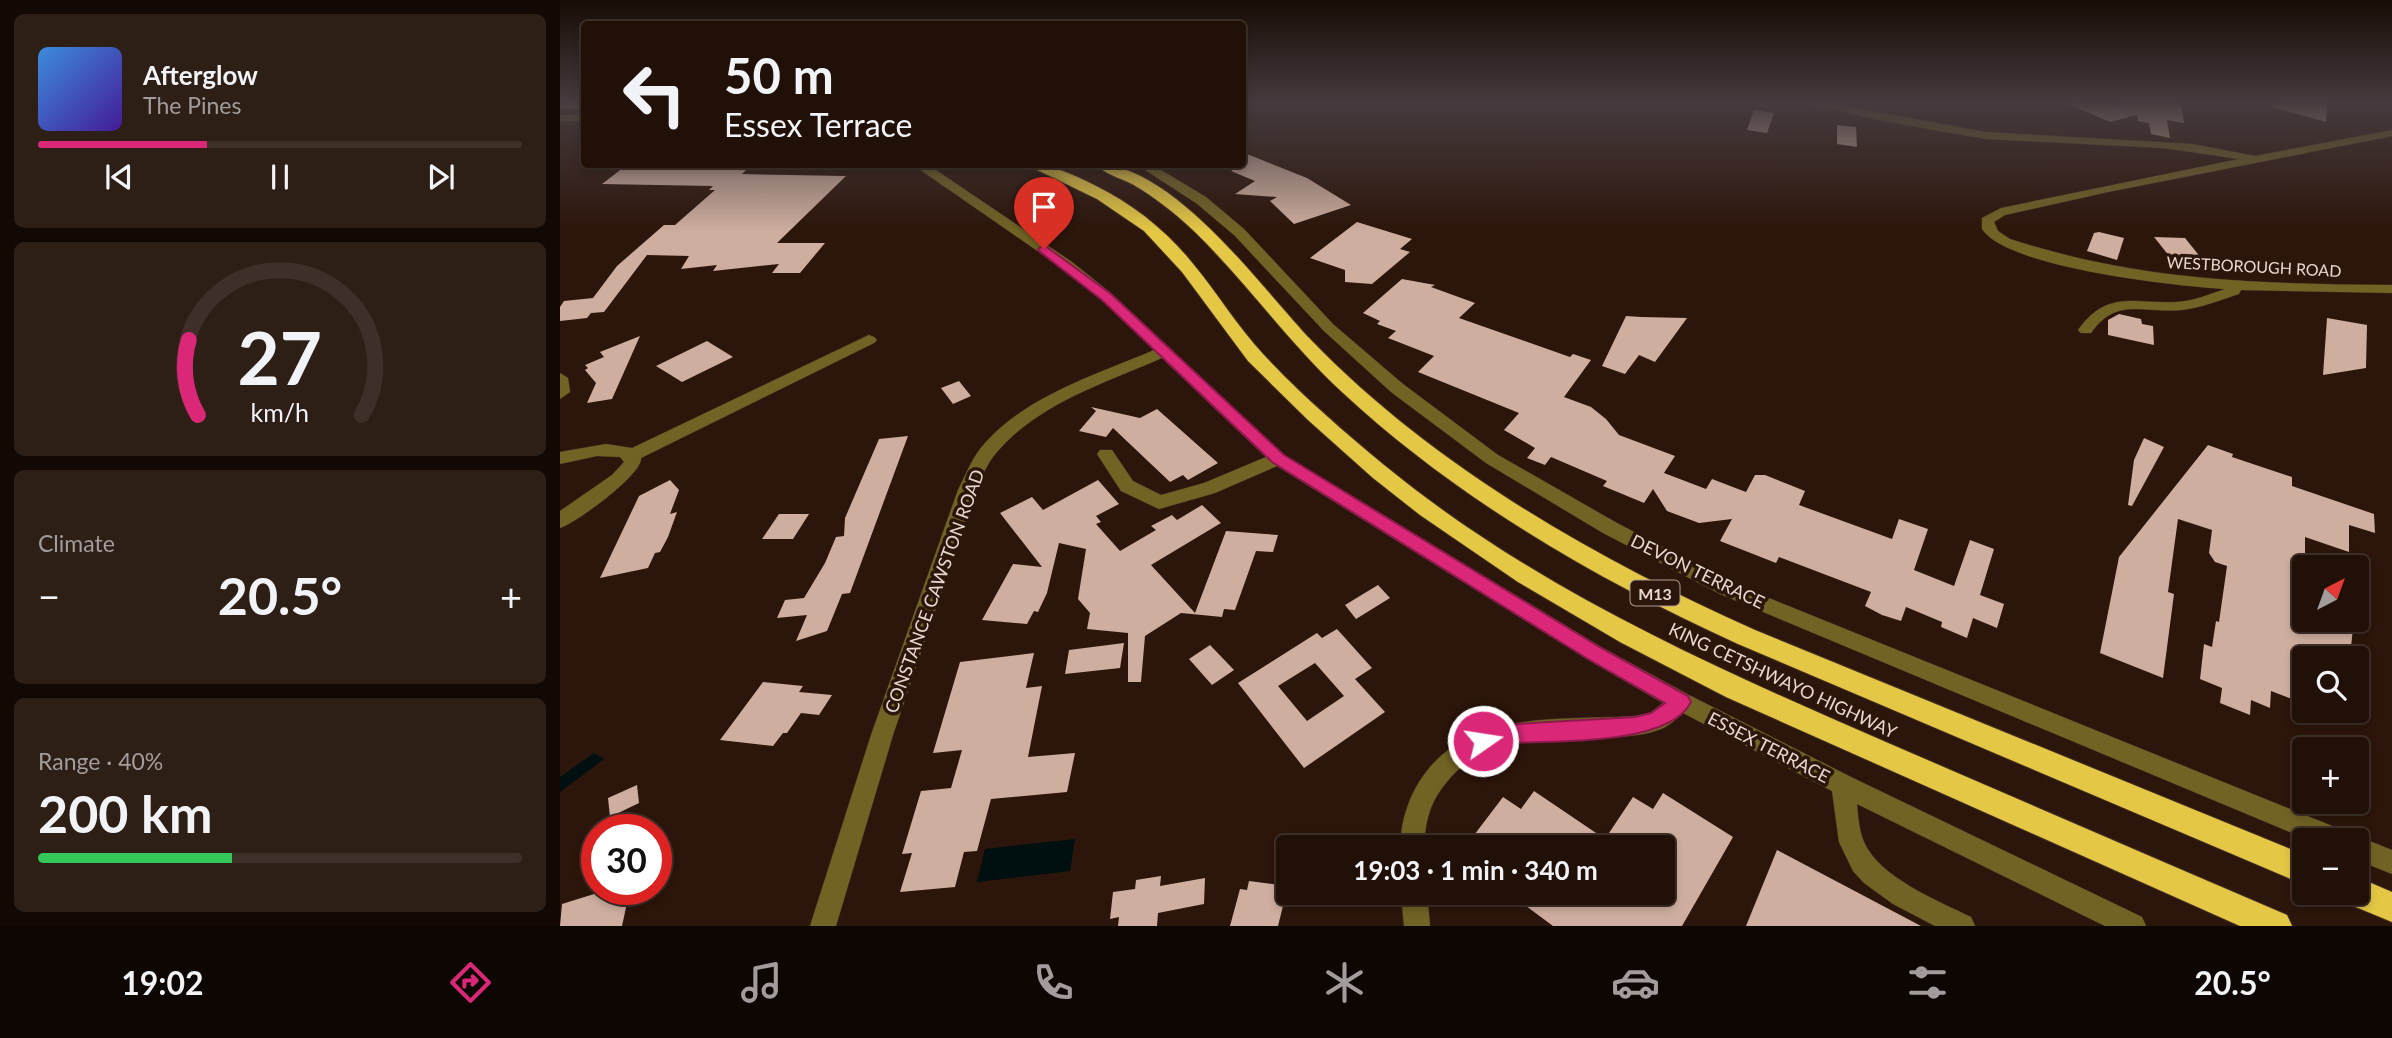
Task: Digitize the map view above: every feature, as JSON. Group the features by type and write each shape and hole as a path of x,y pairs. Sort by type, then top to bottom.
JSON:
{"highway":[{"name":"KING CETSHWAYO HIGHWAY","path":"1042,168 1087,186 1135,216 1165,242 1254,356 1336,435 1443,521 1540,585 1648,647 1735,689 2276,926"},
{"name":"KING CETSHWAYO HIGHWAY","path":"1122,168 1199,224 1333,373 1434,456 1569,545 1682,608 1807,663 2292,865"},
{"path":"2369,897 2392,907"}],"street":[{"path":"2139,145 2234,154 2255,159 2328,145"},
{"name":"WESTBOROUGH ROAD","path":"2255,159 2001,212 1987,221 1987,228 2005,242 2132,277 2250,287 2392,289"},
{"name":"ESSEX TERRACE","path":"924,168 1067,265 1107,297 1162,352 1278,458 1594,653 1681,702 1843,785 2133,926"},
{"name":"DEVON TERRACE","path":"1124,168 1201,200 1239,232 1329,328 1398,388 1492,459 1611,528 1727,589 2309,828"},
{"path":"2086,330 2093,318 2103,309 2120,306 2186,305 2250,287"},
{"path":"632,455 869,340"},
{"name":"CONSTANCE CAWSTON ROAD","path":"823,926 882,735 967,490 980,462 991,447 1019,421 1051,403 1162,352"},
{"path":"560,378 560,394"},
{"path":"560,458 612,450 632,455"},
{"path":"1106,454 1127,486 1159,502 1209,488 1278,458"},
{"path":"560,521 618,479 633,463 632,455"},
{"path":"1412,835 1419,800 1445,763 1467,747 1500,734 1635,726 1656,721 1681,702"},
{"path":"1843,785 1853,847 1864,865 1916,902 1962,926"},
{"path":"2369,853 2392,862"},
{"path":"1415,905 1417,926"}],"shaded area":[{"path":"594,753 604,759 560,792 560,777"},
{"path":"1075,839 1070,871 977,882 985,849"}],"building":[{"path":"1246,154 1307,178 1351,205 1294,224 1270,201 1277,197 1235,194 1255,181 1231,171 1246,168"},
{"path":"623,168 747,169 742,174 846,176 777,243 825,243 800,273 772,273 779,264 713,271 717,265 681,269 689,256 647,255 604,312 591,313 587,318 560,321 560,307 564,301 593,298 617,266 664,225 675,225 715,190 709,190 713,186 602,184"},
{"path":"1357,222 1412,239 1400,249 1410,252 1372,284 1345,282 1345,270 1310,258"},
{"path":"2094,233 2124,238 2117,260 2087,251"},
{"path":"2154,237 2185,238 2206,264 2174,262"},
{"path":"1402,279 1435,285 1431,287 1475,303 1459,318 1570,357 1573,354 1591,360 1564,397 1591,407 1606,419 1619,435 1675,456 1664,473 1706,489 1712,479 1746,492 1755,475 1765,475 1805,491 1799,505 1892,539 1899,519 1928,529 1914,570 1954,586 1970,540 1994,549 1980,595 2004,604 1997,628 1973,618 1967,638 1941,627 1942,622 1906,607 1901,621 1882,615 1865,606 1871,592 1779,557 1776,563 1720,541 1732,519 1699,523 1667,511 1653,489 1644,503 1603,486 1607,481 1551,457 1545,465 1527,458 1535,448 1504,430 1519,413 1418,372 1434,356 1388,338 1396,331 1377,324 1380,321 1363,313"},
{"path":"2119,314 2141,319 2142,324 2153,326 2154,345 2108,335 2108,320"},
{"path":"1626,316 1687,318 1655,362 1639,355 1625,374 1602,366"},
{"path":"2327,318 2367,325 2366,368 2323,375"},
{"path":"640,336 612,399 587,403 596,383 585,370 588,368 585,365 604,357 600,352"},
{"path":"707,341 733,357 682,382 656,366"},
{"path":"959,381 971,396 953,404 941,388"},
{"path":"1091,407 1140,418 1157,409 1218,463 1188,480 1183,475 1170,482 1113,428 1106,437 1079,431 1096,411"},
{"path":"908,436 850,593 842,594 827,631 796,641 807,615 777,618 785,600 804,598 825,563 836,537 844,536 845,518 879,439"},
{"path":"2144,438 2164,447 2132,506 2128,505 2134,460"},
{"path":"2208,445 2233,454 2232,457 2292,477 2292,486 2374,514 2375,533 2349,525 2349,552 2305,537 2305,555 2292,555 2292,632 2353,632 2351,646 2292,646 2292,699 2271,691 2270,708 2251,700 2250,715 2220,703 2222,688 2200,679 2204,644 2212,647 2216,621 2219,622 2227,566 2215,562 2209,553 2212,530 2178,519 2168,592 2174,594 2163,678 2100,653 2119,557"},
{"path":"670,480 679,490 670,514 677,512 660,552 655,553 648,568 600,578 639,496"},
{"path":"1098,480 1119,504 1096,516 1101,522 1096,524 1120,551 1156,530 1151,526 1172,515 1177,520 1202,505 1221,523 1151,565 1195,613 1226,531 1278,535 1273,552 1256,551 1235,610 1224,609 1222,617 1181,613 1145,636 1141,682 1128,682 1128,633 1087,629 1090,613 1078,599 1086,549 1059,543 1047,593 1038,612 1034,611 1027,624 982,620 1013,564 1042,567 1000,513 1032,497 1043,510"},
{"path":"779,514 809,514 793,539 762,539"},
{"path":"1378,585 1390,598 1356,619 1345,605"},
{"path":"1337,629 1372,668 1355,679 1385,712 1304,768 1238,683 1317,633 1322,638","holes":["1315,663 1344,696 1307,721 1278,686"]},
{"path":"1124,643 1120,668 1065,674 1069,650"},
{"path":"1210,645 1234,670 1212,685 1189,659"},
{"path":"1034,653 1026,688 1042,686 1028,757 1075,753 1067,792 991,799 977,851 964,852 955,887 900,892 912,853 902,854 921,791 951,788 962,750 933,753 960,662"},
{"path":"763,682 803,686 799,692 832,695 819,715 801,713 787,733 783,733 773,746 720,740"},
{"path":"637,785 639,803 616,814 610,814 608,798"},
{"path":"1534,791 1599,835 1474,835 1503,797 1521,809"},
{"path":"1663,793 1733,837 1682,926 1553,926 1525,905 1675,905 1675,835 1608,835 1633,797 1653,809"},
{"path":"1777,850 1921,926 1746,926"},
{"path":"1161,876 1160,886 1205,878 1204,904 1158,913 1157,926 1118,926 1119,917 1110,919 1113,892 1135,889 1136,880"},
{"path":"1249,881 1276,884 1276,905 1283,905 1278,926 1230,926 1240,889 1247,890"},
{"path":"581,898 581,905 627,905 622,926 560,926 562,904"}],"route":[{"path":"1044,249 1107,297 1162,352 1278,458 1594,653 1681,702 1656,721 1635,726 1500,734 1483,741"}]}
